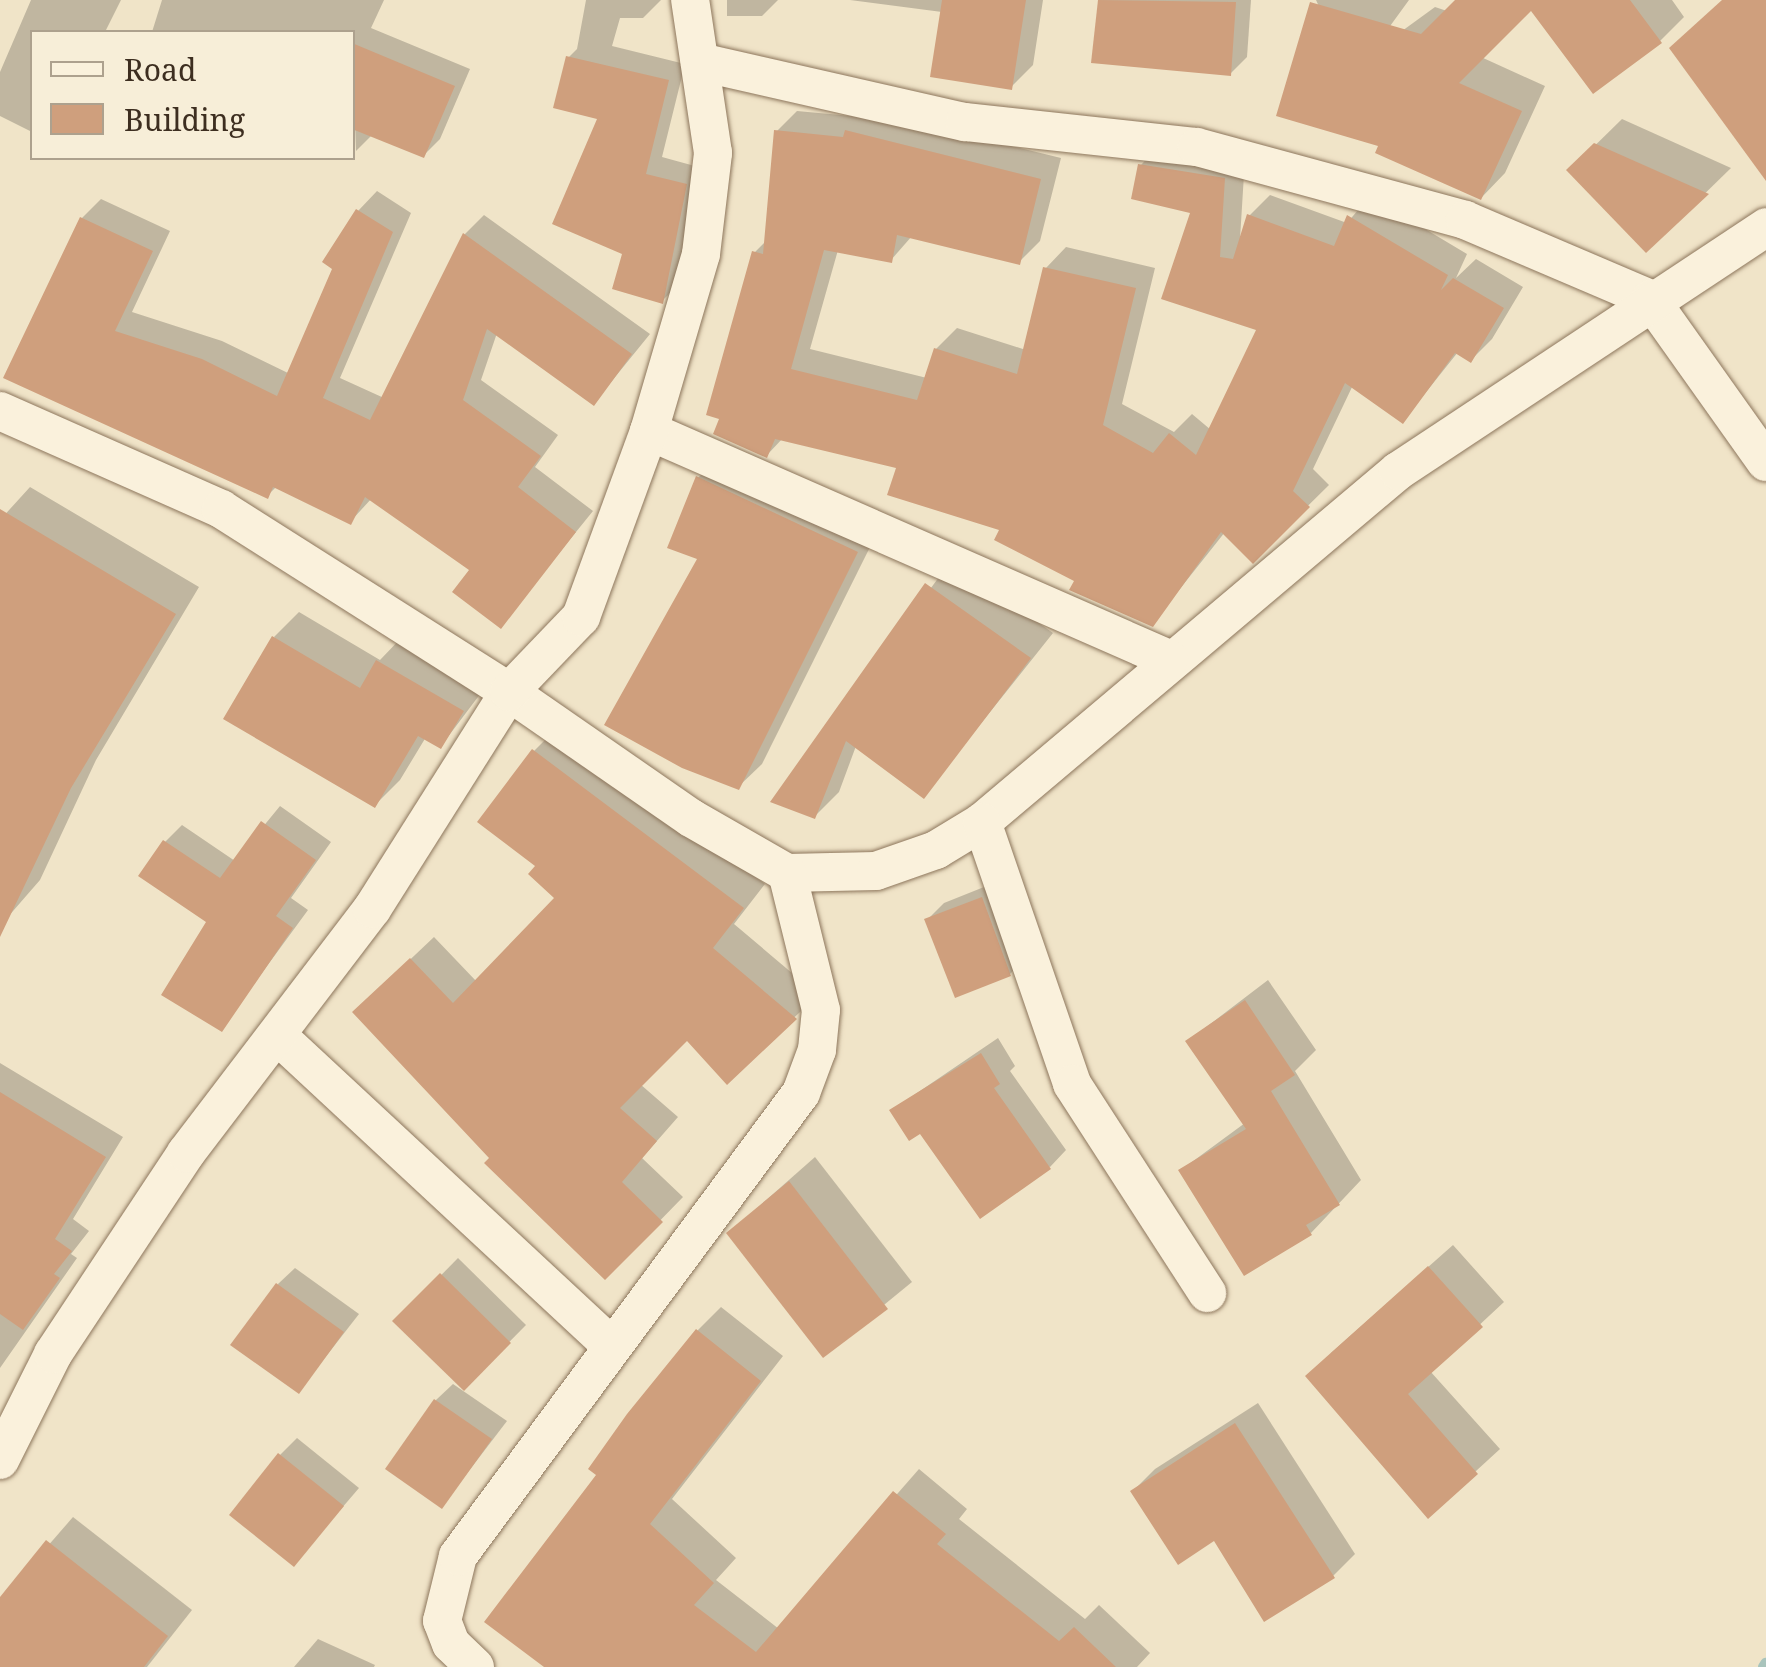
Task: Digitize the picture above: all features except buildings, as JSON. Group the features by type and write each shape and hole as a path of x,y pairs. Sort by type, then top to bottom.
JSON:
{"street":[{"path":"0,1460 53,1354 118,1253 372,909 509,692 581,618 649,431 701,254 713,154 690,0"},
{"path":"700,62 965,122 1196,146 1338,180 1465,220 1650,299 1766,462"},
{"path":"0,412 221,509 509,692 691,818 787,873 876,872 936,850 982,822 1169,659 1398,471 1650,299 1766,227"},
{"path":"649,431 1169,659"},
{"path":"982,822 1072,1084 1206,1292"},
{"path":"475,1667 450,1644 442,1622 458,1556 609,1344 801,1093 817,1050 821,1010 787,873"},
{"path":"278,1036 609,1344"}]}
